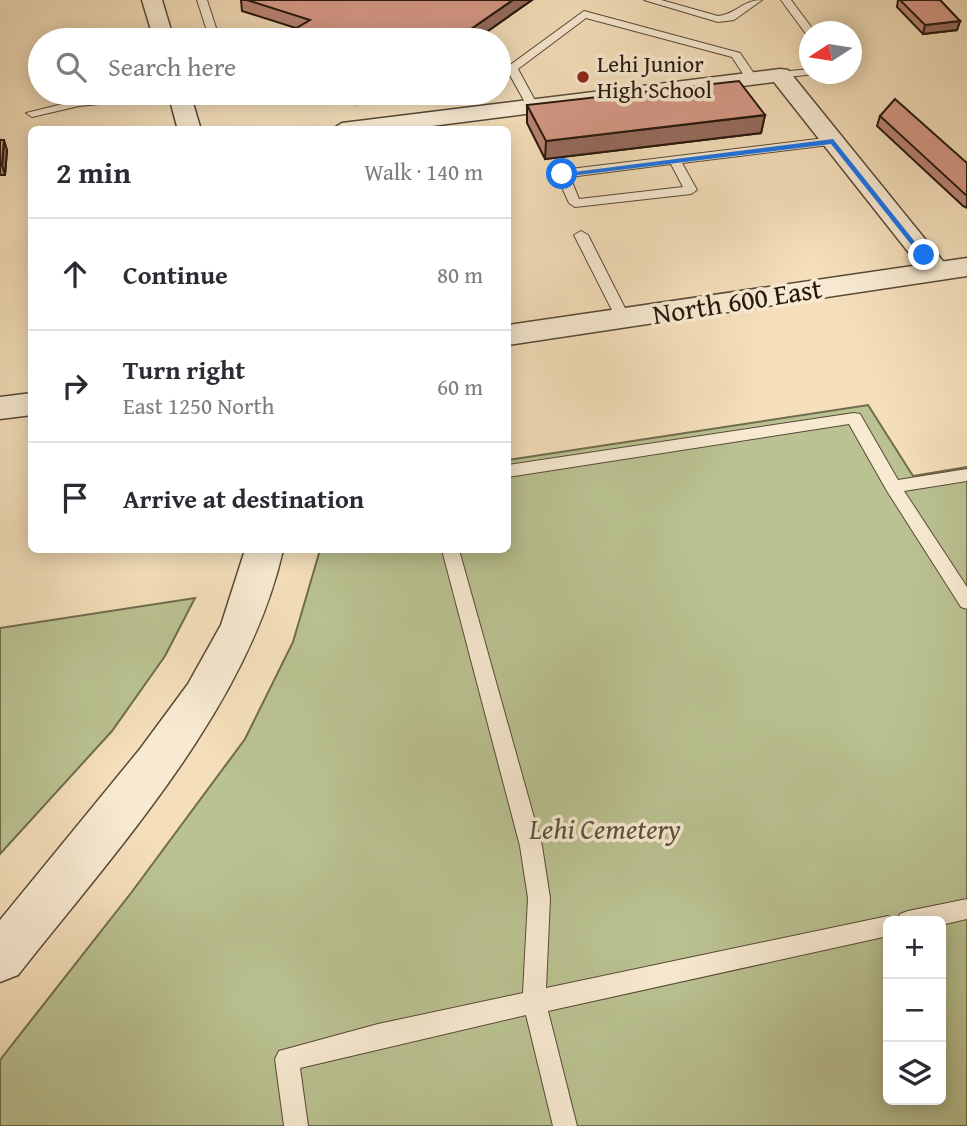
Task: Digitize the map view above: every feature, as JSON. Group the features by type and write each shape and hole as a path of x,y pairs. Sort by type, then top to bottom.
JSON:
{"street":[{"path":"152,0 160,28"},
{"path":"395,126 531,104 780,75 833,141 952,269"},
{"path":"183,105 189,126"},
{"name":"North 600 East","path":"511,335 952,269"},
{"path":"0,408 28,404"},
{"path":"0,958 169,747 232,645 263,553"}],"lane":[{"path":"202,0 211,28"},
{"path":"649,0 718,19 730,18 757,0"},
{"path":"786,0 802,21"},
{"path":"531,104 512,68 584,14 736,55 751,78"},
{"path":"780,75 799,73"},
{"path":"32,113 70,105"},
{"path":"675,161 691,190 575,203 562,174 833,141"},
{"path":"581,235 623,318"},
{"path":"511,471 854,418 893,486 967,602"},
{"path":"893,486 967,475"},
{"path":"451,553 531,846 539,898 534,1002 565,1126"},
{"path":"933,916 967,909"},
{"path":"296,1126 287,1059 534,1002 883,927"}],"path":[{"path":"356,105 365,109"}],"green space":[{"name":"Lehi Cemetery","path":"868,405 913,476 967,467 967,1126 0,1126 0,1060 131,893 245,739 293,642 319,553 511,553 511,460"},
{"path":"195,598 165,656 112,731 0,854 0,628"}],"building":[{"path":"247,0 513,0 472,28 296,28 310,20"},
{"path":"900,0 940,0 960,21 925,25"},
{"path":"739,81 765,115 546,141 527,105"},
{"path":"895,99 967,163 967,196 880,116"},
{"path":"0,140 4,140 2,165 0,165"}],"place":[{"name":"Lehi Junior High School","path":"583,77"}],"route":[{"path":"562,174 833,141 924,255"}]}
